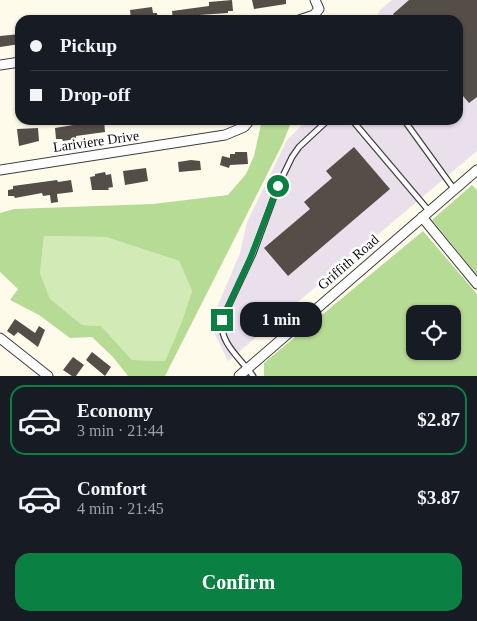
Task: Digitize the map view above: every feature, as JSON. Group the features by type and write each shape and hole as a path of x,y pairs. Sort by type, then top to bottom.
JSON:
{"street":[{"path":"314,15 319,9 315,0"},
{"path":"0,65 15,63"},
{"name":"Lariviere Drive","path":"0,170 226,135 246,125"},
{"name":"Griffith Road","path":"238,376 477,170"},
{"path":"425,214 477,284"},
{"path":"0,338 48,376"}],"lane":[{"path":"253,376 224,339 221,330 222,320 250,259 278,186 292,157 299,147 323,125"},
{"path":"356,125 425,214"},
{"path":"408,125 454,189"}],"shaded area":[{"path":"392,0 477,0 477,151 228,361 210,324 240,253 247,222 287,140 302,125 463,125 463,15 378,15 380,10"}],"green space":[{"path":"261,125 290,125 283,143 165,376 128,376 113,357 92,337 70,338 39,315 10,300 18,289 0,272 0,213 14,209 153,204 228,195 246,174 254,156","holes":["44,236 106,237 179,261 192,291 165,361 132,360 101,326 82,325 50,299 40,273"]},
{"path":"472,185 477,190 477,275 432,220"},
{"path":"423,231 477,294 477,376 264,376 264,363"},
{"path":"44,236 106,237 179,261 192,291 165,361 132,360 101,326 82,325 50,300 40,273"}],"building":[{"path":"232,0 233,11 199,15 172,15 172,11 209,6 209,2"},
{"path":"252,0 286,0 286,4 254,9"},
{"path":"409,0 477,0 477,97 469,103 463,96 463,15 393,14"},
{"path":"152,7 153,13 157,13 157,15 130,15 130,10"},
{"path":"15,34 15,45 0,47 0,36"},
{"path":"73,125 104,125 105,132 76,136 76,139 63,141 62,139 56,139 55,128"},
{"path":"38,128 39,141 19,146 17,129"},
{"path":"354,147 390,189 288,276 264,248 310,209 304,202 332,178 326,171"},
{"path":"235,152 247,152 248,164 230,165 229,168 220,165 222,156 230,158 230,154 235,154"},
{"path":"200,161 201,170 179,172 178,162"},
{"path":"146,168 148,181 125,185 123,171"},
{"path":"105,172 106,175 111,174 113,187 108,188 109,190 92,190 90,177"},
{"path":"57,180 58,182 71,180 73,192 57,194 58,202 51,203 50,195 43,196 42,193 15,198 14,196 8,196 8,190 13,189 13,186"},
{"path":"15,319 35,333 39,326 45,330 38,347 18,332 14,336 7,331"},
{"path":"92,352 111,367 105,376 86,360"},
{"path":"73,357 84,365 76,376 72,376 63,370"}],"route":[{"path":"222,320 257,244 278,186"}]}
